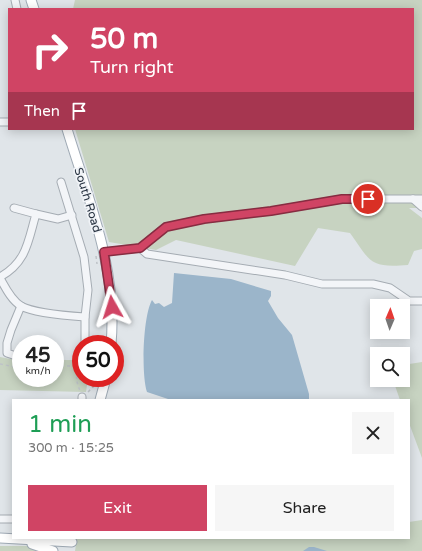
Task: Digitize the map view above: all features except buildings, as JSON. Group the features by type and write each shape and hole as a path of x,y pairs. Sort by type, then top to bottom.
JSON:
{"main road":[{"name":"South Road","path":"67,130 104,252 111,293 113,321 112,335"},
{"path":"100,399 104,387"},
{"path":"0,538 12,539"},
{"path":"13,539 72,544"},
{"path":"13,539 45,547 53,551"}],"street":[{"path":"61,182 84,257 88,290 85,335"},
{"path":"104,252 140,248 166,227 204,219 271,211 342,199 422,199"},
{"path":"412,199 422,207"},
{"path":"14,208 58,218 72,215"},
{"path":"36,214 24,253 10,271 0,277 10,295 21,306 52,314 86,317"},
{"path":"140,248 147,254 285,275 322,284 373,284 390,288 409,300 422,301"},
{"path":"4,353 11,330 21,306"},
{"path":"0,519 12,520"}],"path":[{"path":"94,249 97,263 100,268"},
{"path":"0,364 12,366"},
{"path":"64,366 80,366 81,370 76,379 82,399"},
{"path":"82,399 93,387"}],"green space":[{"path":"75,0 422,0 422,208 409,208 422,218 422,249 414,251 408,265 395,266 378,264 367,257 350,233 318,228 295,266 176,240 156,250 109,242 75,130 414,130 414,8 73,8"},
{"path":"0,357 12,359 12,387 64,387 64,360 72,360 72,387 87,387 86,392 0,390"},
{"path":"422,362 422,458 410,426 410,399 400,399 395,387 410,387 410,364"},
{"path":"422,520 422,551 75,551 77,539 410,539 410,522"},
{"path":"0,546 27,546 42,551 0,551"}],"water":[{"path":"174,273 231,279 271,291 271,296 268,301 278,318 292,335 309,394 309,399 168,399 147,392 144,372 144,345 149,308 152,300 155,304 159,303 164,307 172,303"},
{"path":"309,547 314,547 327,551 303,551"}],"route":[{"path":"112,307 104,252 140,248 166,227 204,219 271,211 342,199 368,199"}]}
